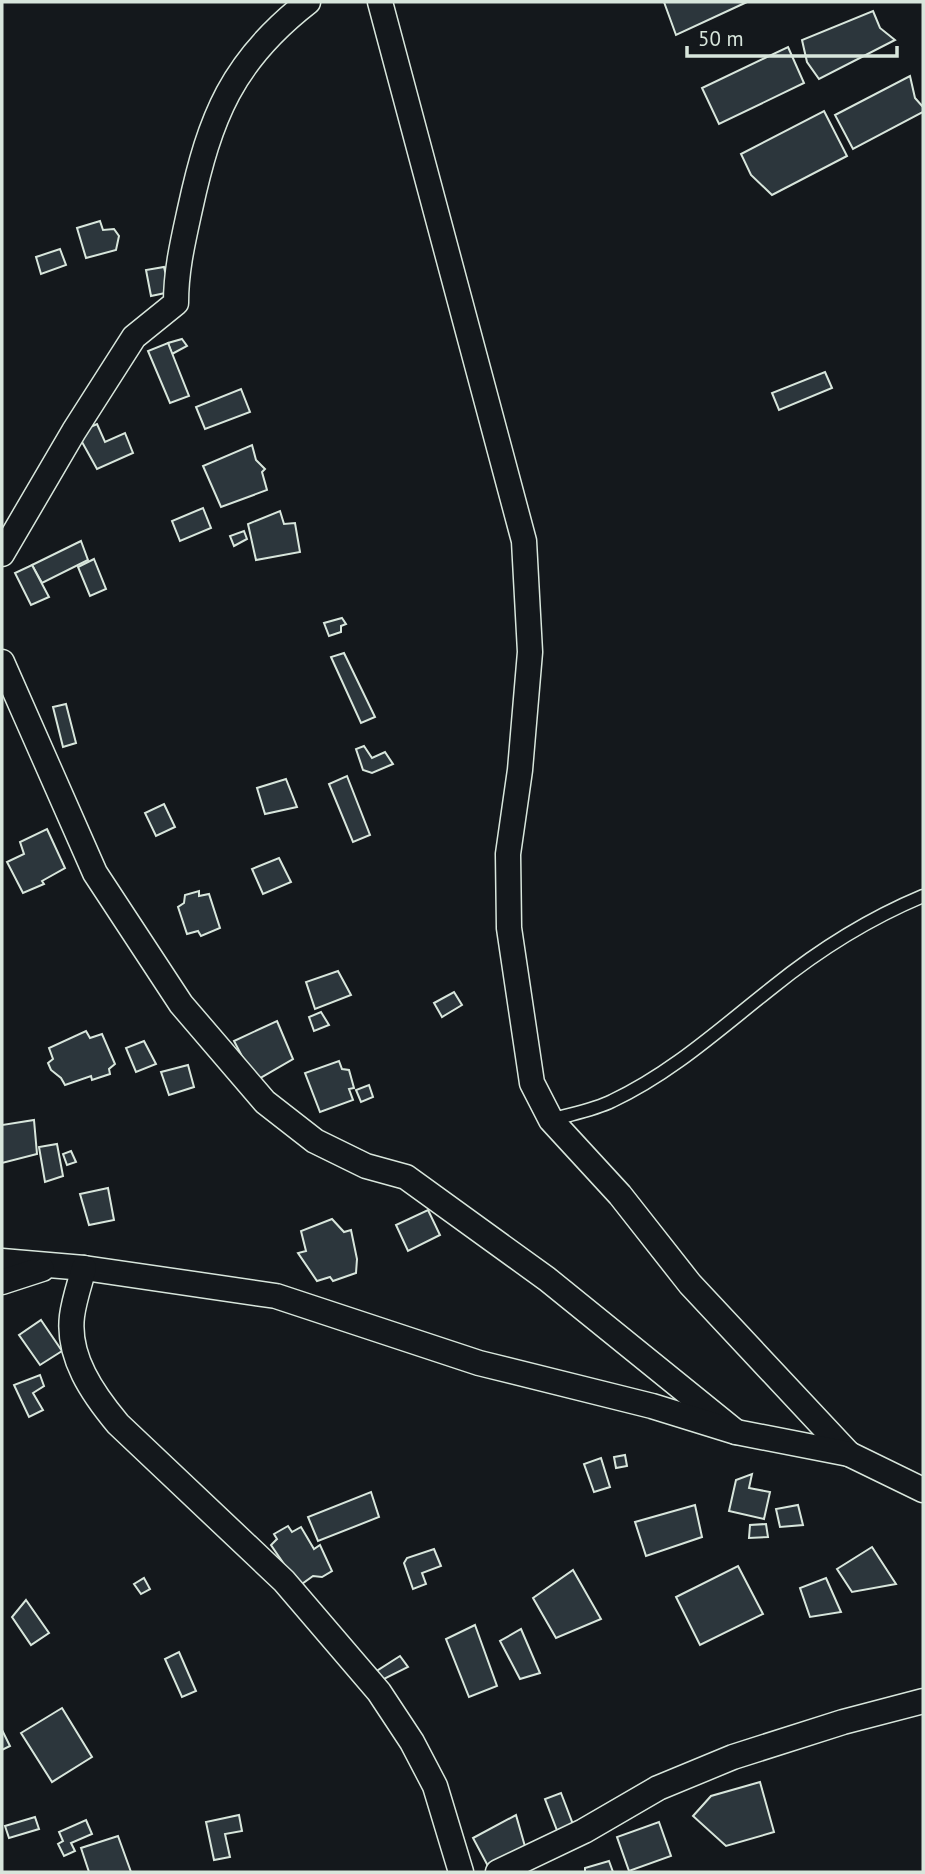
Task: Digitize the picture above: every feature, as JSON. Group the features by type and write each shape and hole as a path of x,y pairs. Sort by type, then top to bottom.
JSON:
{"street":[{"path":"2,554 74,431 134,337 176,303 176,268 205,144 216,115 234,79 261,44 308,2"},
{"path":"380,2 524,541 530,652 520,770 508,854 509,928 532,1083 551,1120 620,1195 690,1284 849,1454"},
{"path":"2,662 95,873 181,1004 265,1102 315,1141 366,1166 406,1177 547,1279 736,1432"},
{"path":"2,1261 84,1268 276,1296 479,1363 652,1406 736,1432 849,1454 923,1490"},
{"path":"2,1282 52,1265"},
{"path":"84,1268 72,1317 75,1353 100,1402 118,1424 284,1581 379,1692 412,1742 435,1786 461,1872"},
{"path":"498,1872 584,1831 658,1788 733,1757 843,1722 923,1701"}],"lane":[{"path":"551,1120 611,1102 652,1078 707,1041 835,941 876,916 923,896"}],"building":[{"path":"664,2 747,2 676,35"},
{"path":"873,11 880,28 895,40 819,79 807,62 802,40"},
{"path":"788,47 804,83 719,124 702,88"},
{"path":"910,76 915,98 923,107 923,112 853,149 835,115"},
{"path":"824,111 847,156 772,195 751,175 741,154"},
{"path":"100,221 103,230 114,229 119,236 116,250 86,258 77,228"},
{"path":"60,249 66,265 41,274 36,257"},
{"path":"164,267 170,292 151,296 146,270"},
{"path":"182,339 187,346 172,354 168,343"},
{"path":"168,343 189,396 170,403 148,351"},
{"path":"825,372 832,388 779,410 772,393"},
{"path":"241,389 250,412 205,429 196,407"},
{"path":"97,424 105,442 125,433 133,453 97,469 77,433"},
{"path":"252,445 256,460 265,469 262,472 267,490 221,507 203,466"},
{"path":"203,508 211,528 180,541 172,521"},
{"path":"280,511 284,524 295,523 300,552 256,560 248,524"},
{"path":"244,531 247,539 234,546 230,536"},
{"path":"81,541 88,560 42,583 32,565"},
{"path":"94,559 106,589 90,596 78,567"},
{"path":"32,565 49,597 31,605 15,573"},
{"path":"342,618 346,624 341,626 341,632 329,636 324,623"},
{"path":"344,653 375,717 361,723 331,657"},
{"path":"66,704 76,743 63,747 53,707"},
{"path":"364,746 372,758 385,752 393,764 372,773 363,770 356,749"},
{"path":"347,776 370,835 353,842 329,784"},
{"path":"286,779 297,807 265,814 257,788"},
{"path":"164,804 175,827 156,836 145,813"},
{"path":"47,829 65,868 42,881 44,884 23,893 7,862 24,854 20,842"},
{"path":"279,858 291,882 263,894 252,869"},
{"path":"199,891 199,896 209,894 220,928 201,936 198,931 187,934 178,907 184,903 185,895"},
{"path":"338,971 351,995 315,1009 306,982"},
{"path":"454,992 462,1005 442,1017 434,1003"},
{"path":"321,1012 329,1025 314,1031 309,1017"},
{"path":"277,1021 293,1059 255,1081 234,1041"},
{"path":"86,1031 90,1038 102,1034 115,1064 109,1069 110,1074 92,1080 91,1076 65,1085 51,1070 48,1063 53,1059 49,1048"},
{"path":"144,1041 156,1064 136,1072 126,1048"},
{"path":"339,1061 342,1069 349,1070 354,1088 349,1089 353,1100 320,1112 305,1073"},
{"path":"188,1065 194,1087 169,1095 161,1072"},
{"path":"369,1085 373,1097 361,1102 356,1090"},
{"path":"34,1120 37,1154 2,1163 2,1125"},
{"path":"57,1144 63,1176 45,1182 39,1147"},
{"path":"71,1151 76,1162 67,1165 63,1154"},
{"path":"108,1188 114,1220 89,1225 80,1194"},
{"path":"428,1210 440,1235 408,1251 396,1225"},
{"path":"332,1219 344,1232 351,1230 357,1259 356,1273 333,1281 330,1277 317,1281 298,1253 306,1251 301,1231"},
{"path":"41,1320 62,1351 40,1365 19,1335"},
{"path":"40,1375 44,1386 33,1393 43,1410 29,1417 14,1385"},
{"path":"625,1455 627,1466 616,1468 614,1457"},
{"path":"601,1458 610,1487 594,1492 584,1464"},
{"path":"752,1474 749,1488 770,1492 764,1519 729,1511 736,1480"},
{"path":"371,1492 379,1517 318,1541 308,1517"},
{"path":"695,1505 702,1537 646,1556 635,1522"},
{"path":"798,1505 803,1525 780,1527 776,1509"},
{"path":"766,1524 768,1537 749,1538 750,1525"},
{"path":"288,1526 292,1532 301,1527 314,1549 320,1545 332,1571 322,1577 313,1576 299,1586 271,1545 277,1539 274,1534"},
{"path":"872,1547 896,1584 852,1592 837,1569"},
{"path":"434,1549 441,1566 422,1573 426,1584 413,1589 404,1563 407,1558"},
{"path":"738,1566 763,1614 700,1645 676,1597"},
{"path":"573,1570 601,1619 556,1638 533,1598"},
{"path":"144,1578 150,1589 141,1594 134,1584"},
{"path":"826,1578 841,1612 810,1617 800,1588"},
{"path":"26,1600 49,1633 31,1645 12,1617"},
{"path":"475,1625 497,1686 469,1697 446,1639"},
{"path":"521,1629 540,1673 520,1679 500,1641"},
{"path":"179,1652 196,1691 182,1697 165,1659"},
{"path":"400,1656 408,1667 376,1683 372,1674"},
{"path":"62,1708 92,1757 52,1782 21,1733"},
{"path":"2,1730 10,1746 2,1750"},
{"path":"760,1782 774,1832 726,1846 693,1816 711,1796"},
{"path":"561,1793 574,1827 558,1833 545,1799"},
{"path":"239,1815 242,1831 225,1834 230,1857 214,1860 206,1822"},
{"path":"516,1815 526,1850 489,1868 473,1838"},
{"path":"35,1817 39,1829 9,1838 5,1826"},
{"path":"86,1820 92,1834 71,1843 75,1851 64,1856 58,1844 63,1841 59,1832"},
{"path":"659,1822 671,1856 629,1871 617,1837"},
{"path":"118,1836 131,1872 89,1872 81,1848"},
{"path":"609,1861 613,1872 585,1872 585,1868"}]}
